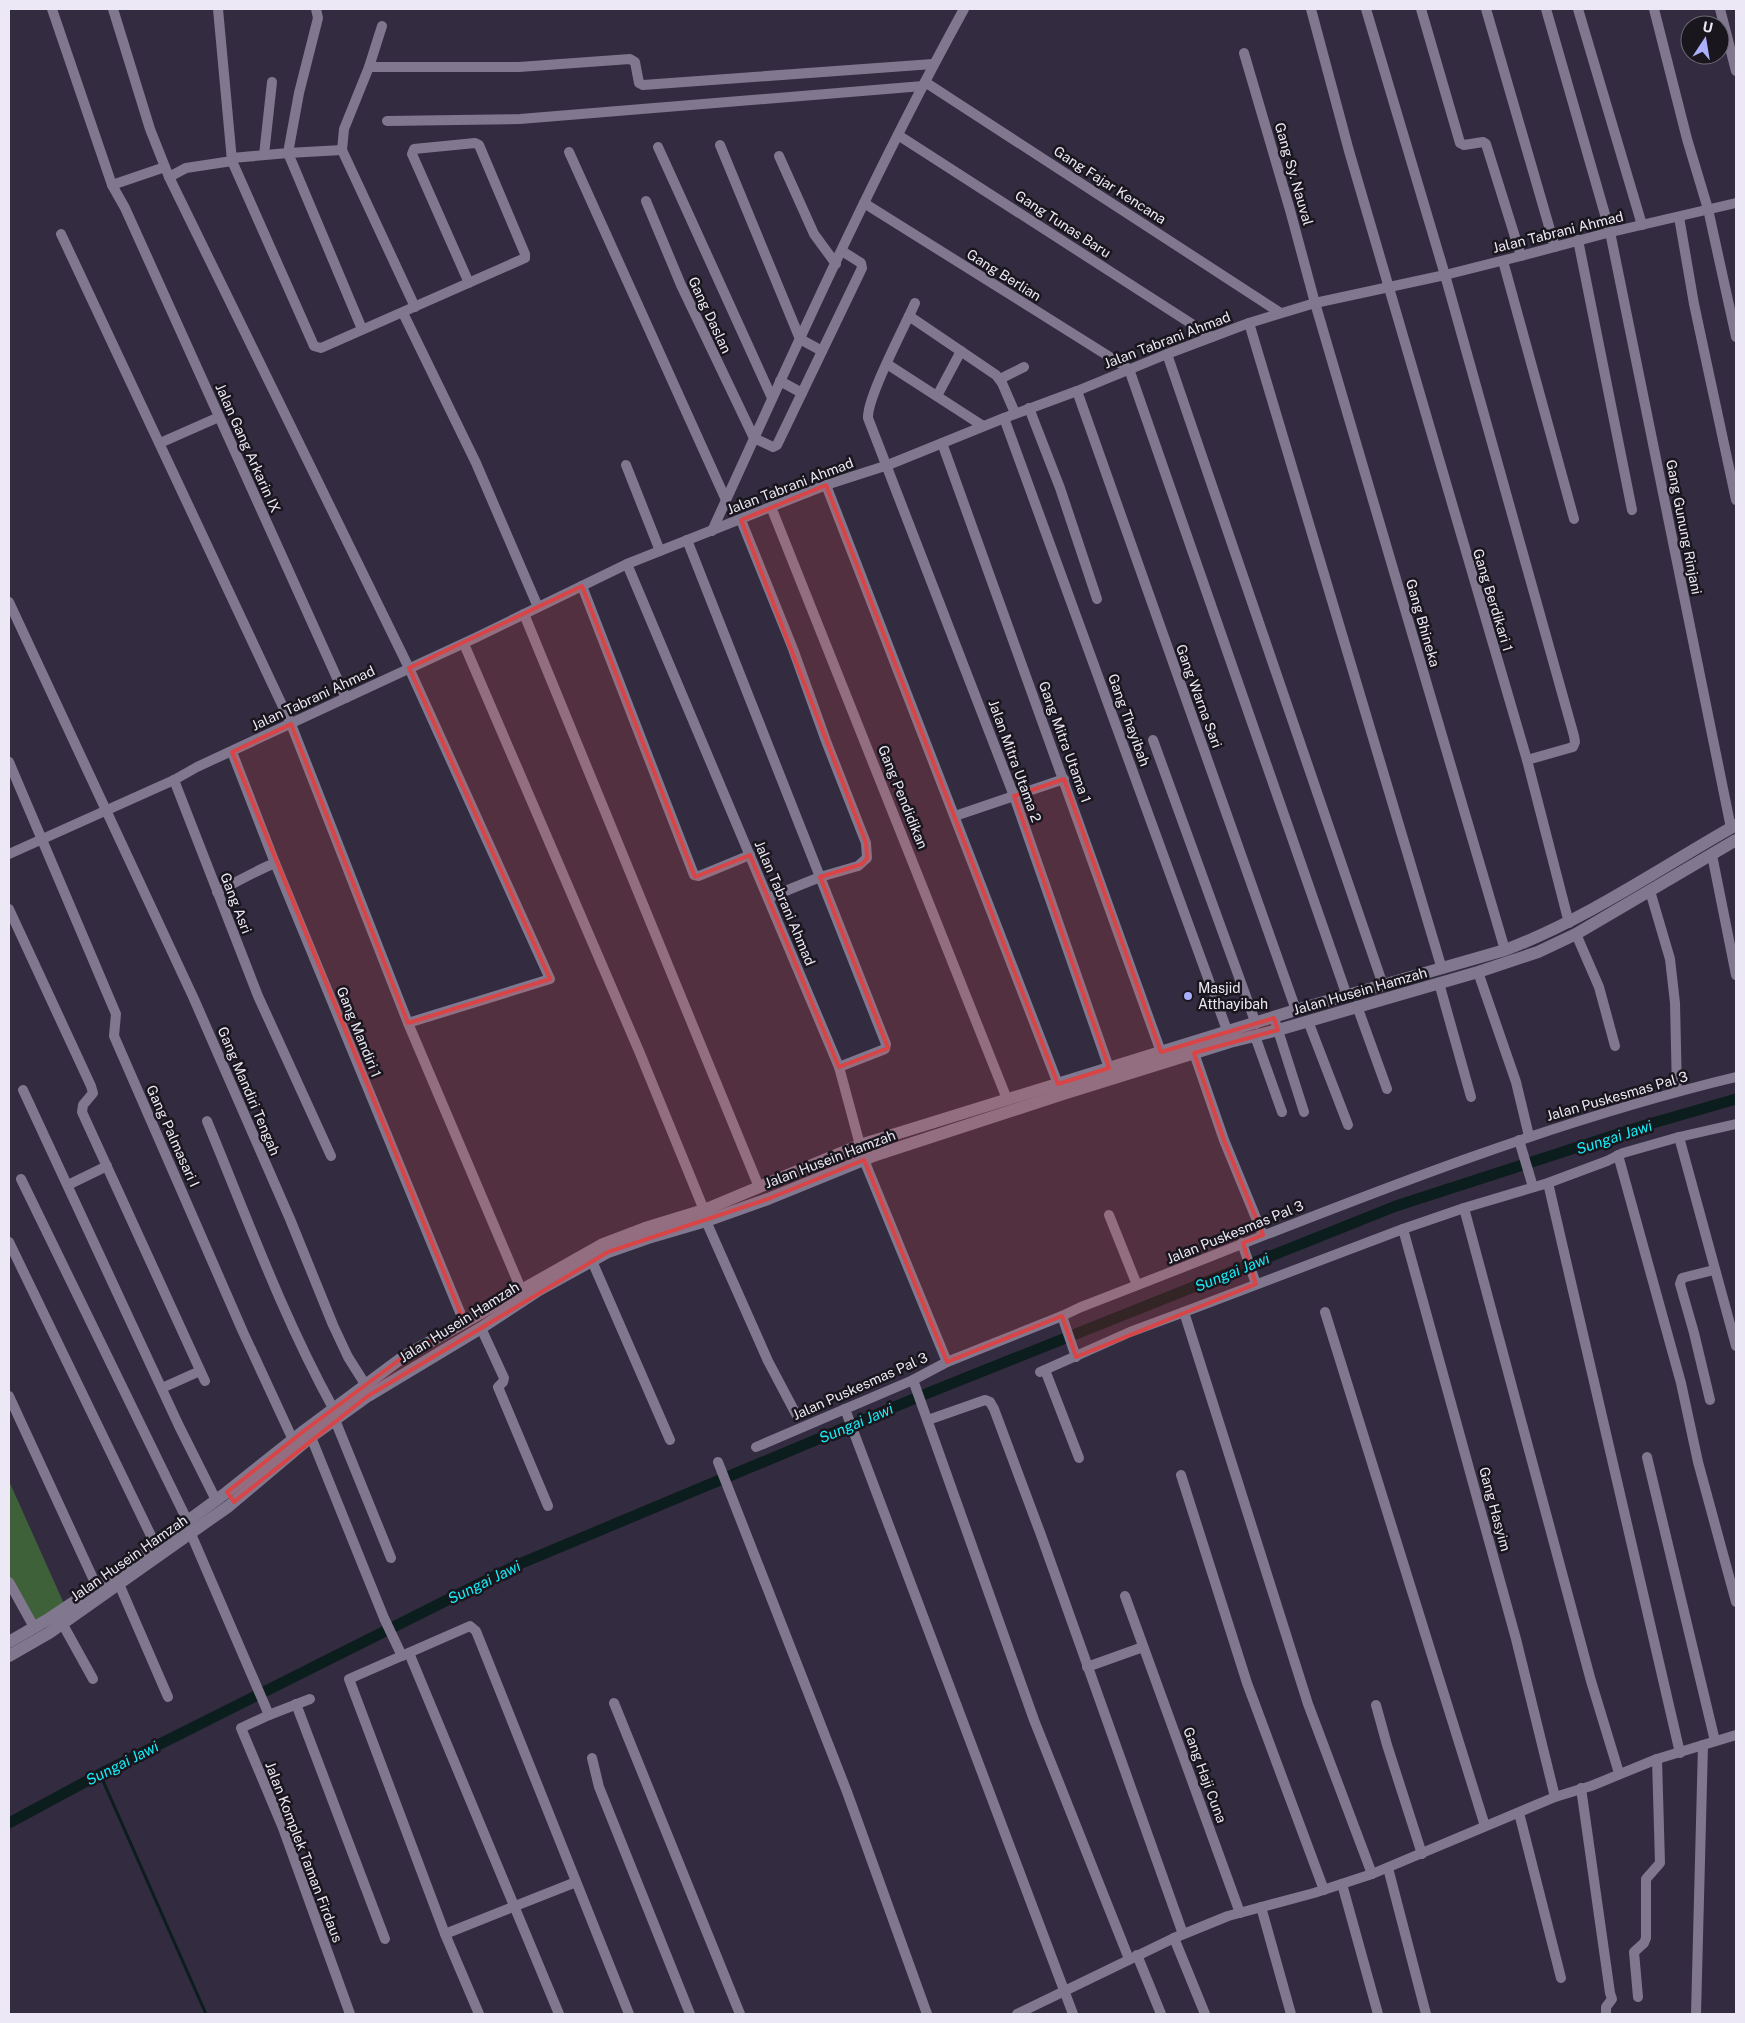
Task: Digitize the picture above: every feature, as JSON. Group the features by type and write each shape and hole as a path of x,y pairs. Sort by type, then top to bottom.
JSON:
{"street":[{"name":"Jalan Gang Arkarin IX","path":"52,9 112,185 125,208 346,698"},
{"path":"113,9 150,129 165,167 408,668 550,979 408,1023"},
{"path":"218,9 232,159 314,346 320,348 403,313 524,259 525,254 479,145 414,149 412,154 469,283"},
{"path":"316,9 318,18 288,153 362,329"},
{"path":"712,531 864,203 964,9"},
{"name":"Gang Berdikari 1","path":"1311,9 1344,135 1526,760 1569,922"},
{"path":"1366,9 1445,274 1576,742 1572,747 1526,760"},
{"path":"1421,9 1460,143 1464,145 1483,142 1486,144 1521,256"},
{"path":"1486,9 1555,247"},
{"name":"Gang Gunung Rinjani","path":"1546,9 1610,232 1734,826"},
{"path":"1578,9 1642,225"},
{"path":"1654,9 1687,139 1708,209 1736,337"},
{"path":"1720,9 1736,71"},
{"path":"382,26 369,67 344,129 342,150 415,307"},
{"name":"Gang Sy. Nauval","path":"1244,53 1315,303"},
{"path":"369,67 519,67 630,59 635,62 639,83 643,85 934,64"},
{"path":"264,155 272,82"},
{"path":"387,121 520,119 924,84"},
{"name":"Gang Fajar Kencana","path":"924,84 1279,312"},
{"name":"Gang Tunas Baru","path":"898,135 1212,337"},
{"path":"720,145 800,339 822,351"},
{"path":"658,147 772,398"},
{"path":"170,177 186,168 232,159 342,150"},
{"path":"569,152 726,500"},
{"path":"779,156 814,234 836,264"},
{"path":"112,185 165,167"},
{"name":"Gang Daslan","path":"646,201 681,285 754,438"},
{"name":"Gang Berlian","path":"864,203 1129,369"},
{"name":"Jalan Tabrani Ahmad","path":"9,854 174,780 197,767 408,668 464,644 627,564 826,485 888,465 1015,413 1077,391 1249,323 1279,312 1315,303 1503,261 1610,232 1736,203"},
{"path":"1679,217 1694,304 1736,500"},
{"path":"61,234 292,724 408,1023 521,1289"},
{"path":"1578,240 1632,510"},
{"path":"754,438 773,448 776,447 862,267 861,263 842,251"},
{"path":"1503,261 1574,519"},
{"name":"Jalan Mitra Utama 2","path":"915,303 887,364 870,406 868,416 1014,796 1109,1068"},
{"name":"Gang Bhineka","path":"1315,303 1505,950"},
{"path":"403,313 476,463 538,607"},
{"path":"909,316 1000,379 1015,413"},
{"path":"1249,323 1442,969"},
{"path":"937,396 961,351"},
{"path":"1167,354 1383,985"},
{"path":"887,364 983,426"},
{"path":"1000,379 1024,366"},
{"path":"1129,369 1347,996"},
{"path":"780,381 802,393"},
{"name":"Gang Warna Sari","path":"1077,391 1296,1010"},
{"path":"1029,408 1060,488 1097,598"},
{"path":"160,443 219,417"},
{"name":"Gang Thayibah","path":"1004,418 1228,1033"},
{"name":"Gang Mitra Utama 1","path":"942,443 1161,1052"},
{"path":"626,465 660,551"},
{"path":"826,485 1058,1084"},
{"name":"Gang Pendidikan","path":"772,507 1006,1099"},
{"path":"741,520 793,649 826,741 866,843 867,858 862,864 820,877 768,898"},
{"path":"687,540 886,1044 885,1049 840,1067"},
{"name":"Jalan Tabrani Ahmad","path":"627,564 840,1067 860,1145"},
{"path":"582,586 695,876 750,855"},
{"name":"Gang Mandiri Tengah","path":"9,602 194,999 290,1218 348,1357 365,1384"},
{"path":"524,614 759,1187"},
{"path":"464,644 639,1051 705,1215 768,1361 797,1416"},
{"path":"1154,740 1256,1030 1282,1112"},
{"name":"Gang Mandiri 1","path":"232,752 275,863 464,1322"},
{"name":"Gang Palmasari I","path":"9,762 116,1014 114,1036 293,1440"},
{"path":"955,816 1064,779"},
{"name":"Gang Asri","path":"174,780 235,940 331,1156"},
{"name":"Jalan Husein Hamzah","path":"1276,1024 1296,1010 1442,969 1533,940 1569,922 1734,826"},
{"name":"Jalan Husein Hamzah","path":"9,1656 62,1623 191,1534 293,1440 481,1328 521,1289 603,1244 645,1228 768,1200 864,1160 1038,1097 1194,1053 1276,1024 1308,1021 1478,972 1538,952 1576,934 1736,840"},
{"path":"1712,855 1733,947 1736,975"},
{"path":"217,892 275,863"},
{"path":"1650,891 1670,959 1675,1004 1677,1091"},
{"path":"9,909 91,1086 92,1094 83,1105 82,1112 202,1376 162,1388"},
{"path":"1576,934 1599,986 1615,1046"},
{"path":"1478,972 1516,1082 1530,1136"},
{"path":"1439,983 1471,1097"},
{"path":"1357,1006 1387,1089"},
{"path":"1308,1021 1348,1125"},
{"path":"1276,1024 1304,1112"},
{"name":"Jalan Husein Hamzah","path":"9,1642 97,1586 216,1500 230,1497 312,1437 365,1384 403,1357 464,1322 539,1290 608,1252 705,1215 759,1187 860,1145 1006,1099 1038,1097 1058,1084 1161,1052 1228,1033 1256,1030"},
{"path":"1194,1053 1224,1140 1264,1235"},
{"name":"Jalan Puskesmas Pal 3","path":"756,1447 847,1413 914,1383 947,1362 1137,1285 1244,1248 1264,1235 1520,1144 1530,1136 1677,1091 1736,1077"},
{"path":"23,1090 216,1500"},
{"path":"207,1122 275,1288 334,1414 391,1558"},
{"path":"1079,1458 1042,1371 1075,1353 1184,1312 1255,1280 1532,1184 1548,1183 1618,1155 1680,1137 1736,1124"},
{"path":"1680,1137 1714,1270 1736,1346"},
{"path":"1520,1144 1532,1184"},
{"path":"1618,1155 1681,1383 1698,1462 1736,1602"},
{"path":"864,1160 947,1362"},
{"path":"68,1185 107,1166"},
{"path":"22,1179 187,1520"},
{"path":"1548,1183 1680,1753"},
{"path":"1464,1208 1591,1681 1619,1773"},
{"path":"1109,1215 1137,1285"},
{"name":"Gang Hasyim","path":"1403,1229 1516,1639 1555,1797"},
{"path":"9,1242 155,1544"},
{"path":"1244,1248 1255,1280"},
{"path":"592,1261 670,1440"},
{"path":"1710,1400 1680,1284 1682,1278 1714,1270"},
{"path":"1184,1312 1308,1704 1372,1874"},
{"path":"1325,1312 1485,1826"},
{"path":"1062,1316 1075,1353"},
{"path":"481,1328 504,1378 498,1388 548,1506"},
{"path":"914,1383 1034,1720 1133,1957 1161,2014"},
{"path":"9,1396 97,1586"},
{"path":"927,1416 985,1400 990,1402 1041,1535 1205,2014"},
{"path":"847,1413 862,1458 1022,1874 1073,2014"},
{"path":"312,1437 395,1642 406,1654 516,1907 559,2014"},
{"path":"1647,1456 1716,1741"},
{"path":"720,1466 847,1792 927,2014"},
{"path":"1181,1475 1247,1683 1324,1890"},
{"path":"191,1534 263,1705 269,1715 310,1699"},
{"path":"9,1582 34,1627"},
{"path":"119,1584 168,1697"},
{"name":"Gang Haji Cuna","path":"1125,1596 1240,1913"},
{"path":"62,1623 93,1679"},
{"path":"479,2014 445,1934 349,1680 470,1626 473,1627 629,2014"},
{"path":"1087,1667 1143,1647"},
{"path":"614,1703 740,2014"},
{"path":"296,1704 385,1939"},
{"path":"1376,1705 1422,1854"},
{"name":"Jalan Komplek Taman Firdaus","path":"269,1715 241,1728 283,1828 350,2014"},
{"path":"1017,2014 1063,1990 1179,1936 1240,1913 1324,1890 1372,1874 1555,1797 1657,1759 1736,1735"},
{"path":"1696,2014 1703,1745"},
{"path":"592,1758 600,1787 690,2014"},
{"path":"1638,1997 1634,1952 1644,1943 1646,1938 1646,1879 1660,1864 1657,1759"},
{"path":"1581,1788 1612,1998 1606,2007 1606,2014"},
{"path":"1519,1813 1562,1978"},
{"path":"1388,1868 1426,2014"},
{"path":"445,1934 576,1882"},
{"path":"1342,1884 1378,2014"},
{"path":"1261,1907 1291,2014"}],"highlighted area":[{"path":"826,485 1058,1084 1109,1068 1014,796 1064,779 1161,1052 1274,1018 1278,1030 1194,1053 1224,1140 1263,1235 1243,1243 1256,1284 1076,1357 1062,1316 947,1362 864,1160 768,1199 608,1252 368,1396 234,1502 227,1492 305,1430 403,1357 464,1322 232,752 291,724 408,1023 550,979 409,668 582,586 695,877 750,855 839,1067 888,1048 820,877 862,864 867,858 866,843 741,520"}],"green space":[{"path":"9,1481 65,1606 31,1627 9,1576"}],"waterway":[{"name":"Sungai Jawi","path":"9,1823 100,1774 517,1565 923,1395 1396,1206 1646,1125 1736,1099"},
{"path":"100,1774 206,2014"}],"place":[{"name":"Masjid Atthayibah","path":"1188,996"}]}
